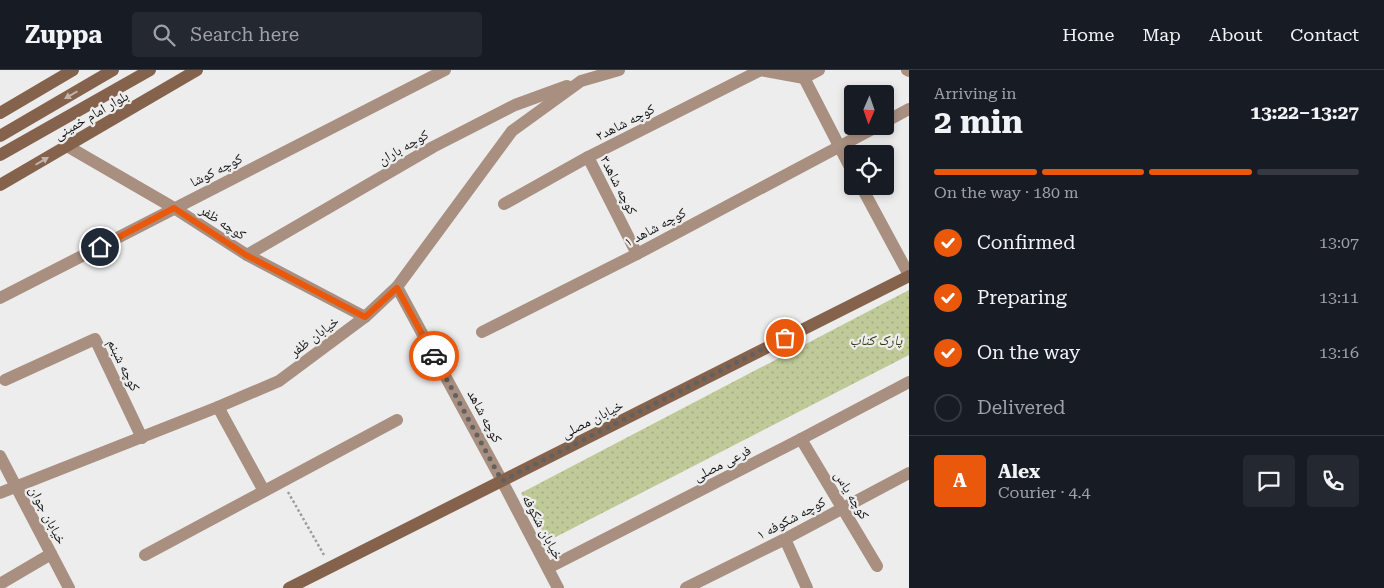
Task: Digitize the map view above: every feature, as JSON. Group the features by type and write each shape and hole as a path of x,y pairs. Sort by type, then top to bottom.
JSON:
{"street":[{"path":"0,113 73,70"},
{"path":"0,136 113,70"},
{"path":"0,155 150,70"},
{"name":"بلوار امام خمینی","path":"0,185 197,70"},
{"name":"کوچه کوشا","path":"0,298 446,70"},
{"name":"خیابان ظفر","path":"0,493 218,408 279,381 365,317 397,288 512,131 581,81 619,70"},
{"path":"760,70 802,74 819,70"},
{"name":"کوچه شاهد۲","path":"504,204 588,157 760,70"},
{"path":"802,74 844,155"},
{"name":"کوچه باران","path":"246,255 433,146 515,104 581,81"},
{"path":"894,117 909,109"},
{"name":"کوچه شاهد ۱","path":"482,332 637,254 862,135"},
{"name":"کوچه ظفر","path":"67,146 174,208 246,255 365,317"},
{"name":"کوچه شاهد۳","path":"588,157 637,254"},
{"path":"866,195 909,276"},
{"name":"خیابان مصلی","path":"289,588 909,276"},
{"name":"کوچه شاهد","path":"397,288 502,481"},
{"name":"کوچه شبنم","path":"6,380 95,339 142,438"},
{"name":"فرعی مصلی","path":"548,568 909,382"},
{"path":"218,408 264,491"},
{"path":"145,555 397,420"},
{"name":"کوچه یاس","path":"801,439 877,566"},
{"name":"خیابان جوان","path":"0,456 69,588"},
{"name":"کوچه شکوفه ۱","path":"686,588 785,539 909,473"},
{"name":"خیابان شکوفه","path":"502,481 558,588"},
{"path":"785,539 807,588"},
{"path":"0,584 51,554"}],"path":[{"path":"282,482 331,567"}],"green space":[{"name":"پارک کتاب","path":"909,290 909,355 548,541 521,493"}],"way so far":[{"path":"434,356 502,481 785,338"}],"route":[{"path":"100,247 174,208 246,255 365,317 397,288 434,356"}]}
